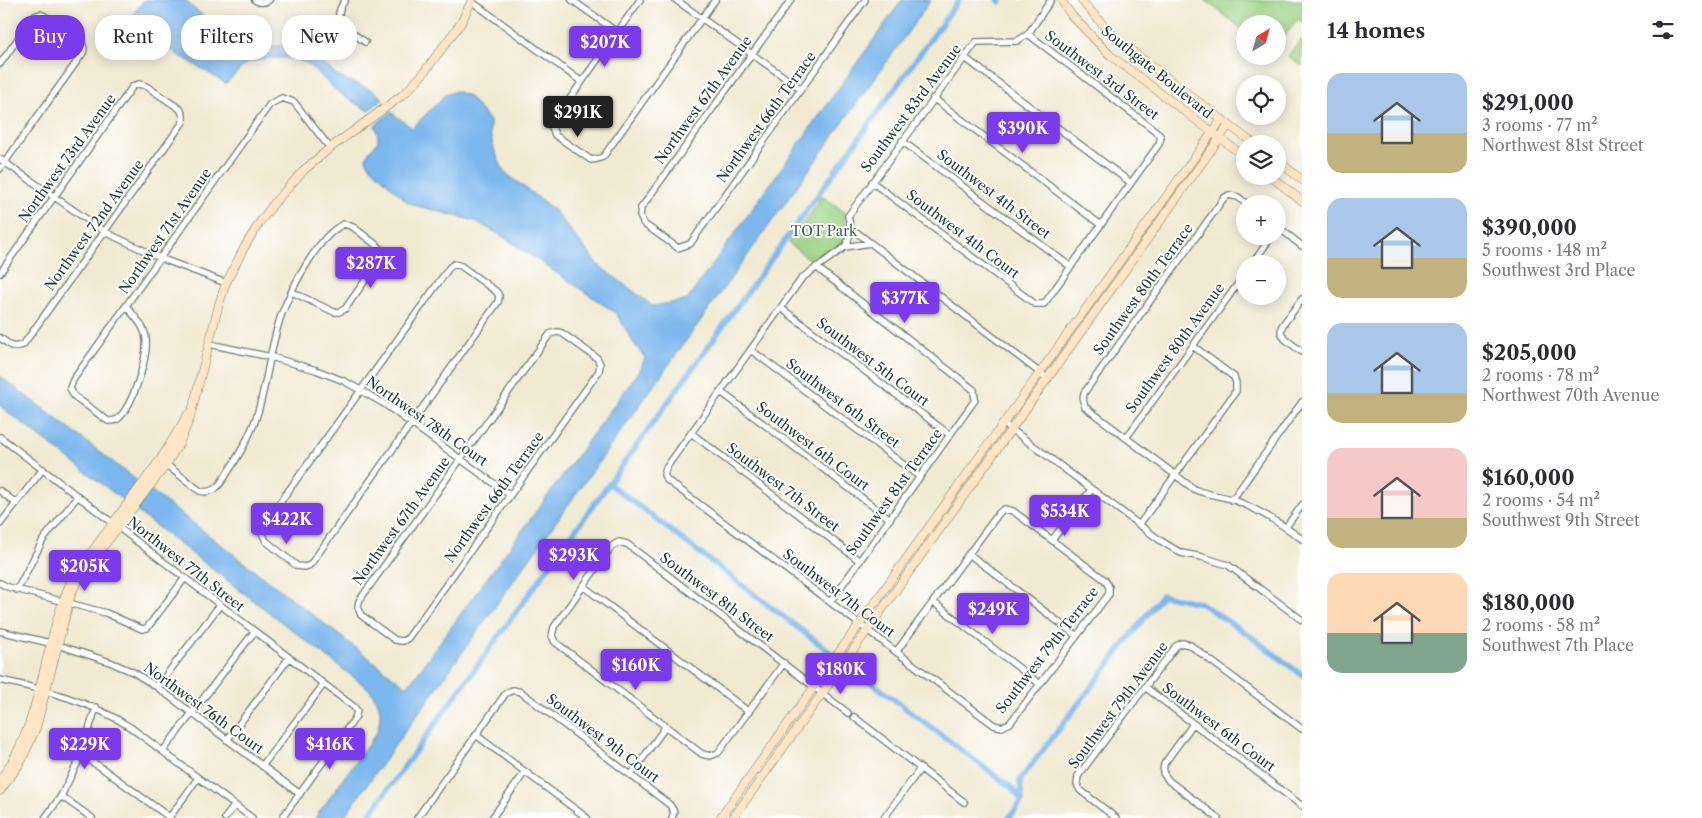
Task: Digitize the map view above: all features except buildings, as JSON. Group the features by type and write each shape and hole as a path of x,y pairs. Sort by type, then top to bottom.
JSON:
{"street":[{"path":"255,0 258,2 268,1"},
{"path":"345,0 339,8 339,21 365,42"},
{"path":"572,0 617,32"},
{"path":"640,0 554,121 552,127 555,134 590,160 603,156 715,0"},
{"path":"676,0 801,89"},
{"name":"Northwest 67th Avenue","path":"685,247 678,248 644,224 640,216 642,208 791,0"},
{"name":"Northwest 66th Terrace","path":"685,247 690,244 865,0"},
{"path":"1028,34 1051,0"},
{"name":"Southgate Boulevard","path":"1061,0 1072,16 1110,55 1236,150"},
{"name":"Southgate Boulevard","path":"1081,0 1120,42 1242,135"},
{"path":"0,780 20,747 42,689 66,603 86,568 183,435 190,418 216,312 226,283 245,246 265,215 290,185 330,148 404,94 422,75 461,23 472,1 582,82"},
{"path":"0,64 34,16 40,14 82,42 84,48 83,53 2,161 0,169"},
{"name":"Southwest 83rd Avenue","path":"845,247 850,238 851,228 848,216 902,140 976,42 1017,41 1028,34"},
{"name":"Southwest 3rd Street","path":"1028,34 1157,132 1160,137 1159,144 1131,184"},
{"path":"964,57 1131,184 1071,267"},
{"name":"Northwest 72nd Avenue","path":"0,338 13,347 23,345 183,122 183,115 180,109 140,84"},
{"name":"Northwest 73rd Avenue","path":"0,273 134,86 140,84"},
{"name":"Northwest 71st Avenue","path":"126,306 144,329 146,349 134,392 119,418 114,421 108,421 74,396 70,388 72,380 270,104 282,98 294,102 330,148"},
{"path":"933,98 1101,225"},
{"path":"720,818 1222,119"},
{"path":"733,818 1229,125"},
{"name":"Southwest 4th Street","path":"902,140 1071,267"},
{"path":"2,161 105,232 160,258 226,283"},
{"path":"1286,168 1302,180"},
{"name":"Southwest 4th Court","path":"872,182 1035,304 1044,304 1071,267"},
{"path":"1282,185 1302,201"},
{"name":"Southwest 80th Terrace","path":"1126,438 1085,407 1084,393 1224,198 1229,195 1236,197"},
{"path":"163,462 200,491 207,493 214,491 246,442 254,424 282,315 292,292 319,247 336,228 344,224 353,227 379,247 381,258 345,309 334,312 292,292"},
{"path":"851,228 1048,379"},
{"path":"1286,233 1302,246"},
{"path":"691,433 802,278 845,247 870,243"},
{"path":"454,264 461,266 497,292 499,296 498,302 412,424 310,565 305,567 298,566 266,541 262,533 263,526 448,268 454,264"},
{"name":"Southwest 81st Terrace","path":"816,267 974,390 975,395 975,400 830,602"},
{"name":"Southwest 80th Avenue","path":"1126,438 1236,286"},
{"path":"1302,299 1282,326 1281,332 1285,339 1302,352"},
{"name":"Southwest 5th Court","path":"781,308 950,435"},
{"name":"Northwest 67th Avenue","path":"402,641 395,640 361,615 358,607 359,601 550,334 557,332"},
{"name":"Northwest 66th Terrace","path":"402,641 408,638 599,371 600,364 597,358 562,333 557,332"},
{"name":"Northwest 78th Court","path":"209,344 316,370 361,390 462,459 510,495"},
{"path":"1139,525 1236,391 1234,377 1193,346"},
{"name":"Southwest 6th Street","path":"751,350 920,477"},
{"name":"Southwest 6th Court","path":"721,392 890,519"},
{"path":"1232,500 1302,402"},
{"path":"1003,423 1090,490 1181,553 1228,565 1300,619 1302,611"},
{"name":"Southwest 7th Court","path":"691,433 666,468 664,475 667,480 994,725 1002,727"},
{"name":"Southwest 7th Street","path":"691,433 860,561"},
{"name":"Northwest 77th Street","path":"0,437 354,707 356,711 354,718 300,794"},
{"path":"1126,438 1194,489 1204,494 1232,500 1260,511 1302,539"},
{"path":"0,524 43,470"},
{"path":"896,652 999,513 1004,509 1013,511 1052,540 1090,490"},
{"path":"0,492 16,503"},
{"path":"17,590 43,540 78,496"},
{"path":"1286,527 1302,505"},
{"name":"Southwest 79th Terrace","path":"1002,727 1010,723 1108,594 1109,586 1105,580 1052,540"},
{"name":"Southwest 8th Street","path":"583,586 612,546 619,542 627,544 848,713"},
{"path":"969,554 1077,636"},
{"path":"0,583 17,590 106,613 142,629 147,628 185,578"},
{"path":"749,712 583,586 554,627 552,636 555,642 702,754 710,756 718,754 749,712 784,663"},
{"path":"933,602 1040,684"},
{"path":"157,687 220,606"},
{"name":"Northwest 76th Court","path":"0,631 54,644 110,662 133,672 157,687 300,794"},
{"path":"163,751 254,632"},
{"name":"Southwest 79th Avenue","path":"1116,818 1080,790 1077,784 1078,776 1176,646 1182,643 1190,645 1302,729"},
{"path":"227,740 289,658"},
{"path":"0,680 42,689 96,707 125,723 252,818"},
{"path":"262,766 324,684"},
{"name":"Southwest 6th Court","path":"1145,687 1302,806"},
{"path":"0,792 27,751 36,728 42,689"},
{"name":"Southwest 9th Court","path":"476,735 506,693 513,690 521,692 670,804 673,815"},
{"path":"45,818 62,796 81,756 96,707"},
{"path":"854,718 964,802"},
{"path":"1194,724 1164,764 1163,773 1169,781 1218,818"},
{"path":"631,774 666,726"},
{"path":"417,818 476,735 587,818"},
{"path":"81,756 99,766 169,818 198,778"},
{"path":"884,818 920,769"},
{"path":"492,818 525,772"},
{"path":"282,818 300,794"},
{"path":"62,796 92,818"},
{"path":"225,818 235,805"}],"green space":[{"path":"1205,0 1302,0 1302,22 1298,19 1286,34 1286,15 1236,15 1236,24"},
{"path":"1302,39 1302,66 1288,56"},
{"name":"TOT Park","path":"821,195 845,212 844,224 848,231 844,243 813,262 788,243 817,205"}],"water":[{"path":"144,0 186,0 202,15 181,15 181,56 171,49 171,15 133,15"},
{"path":"902,0 931,0 343,818 315,818 377,732 380,719 379,705 369,689 135,510 151,491 407,687 640,370 645,358 616,313 499,234 475,221 414,205 406,201 369,165 366,159 370,150 377,142 375,125 391,112 412,128 445,95 456,91 468,96 490,121 490,133 494,149 504,172 553,209 598,265 653,306 687,300"},
{"path":"272,46 282,46 282,58 272,58"},
{"path":"188,60 259,60 246,63 225,83"},
{"path":"295,60 320,60 332,72 348,81 368,88 383,99 369,110 365,109 340,94 307,63"},
{"path":"0,376 139,482 124,501 0,406"}],"waterway":[{"path":"367,818 959,0"},
{"path":"998,0 1000,2 1001,0"},
{"path":"611,485 830,652"},
{"path":"1009,818 1022,801 1020,780 1162,595 1200,603 1249,635 1302,675"},
{"path":"851,667 1013,789 1022,801"}]}
